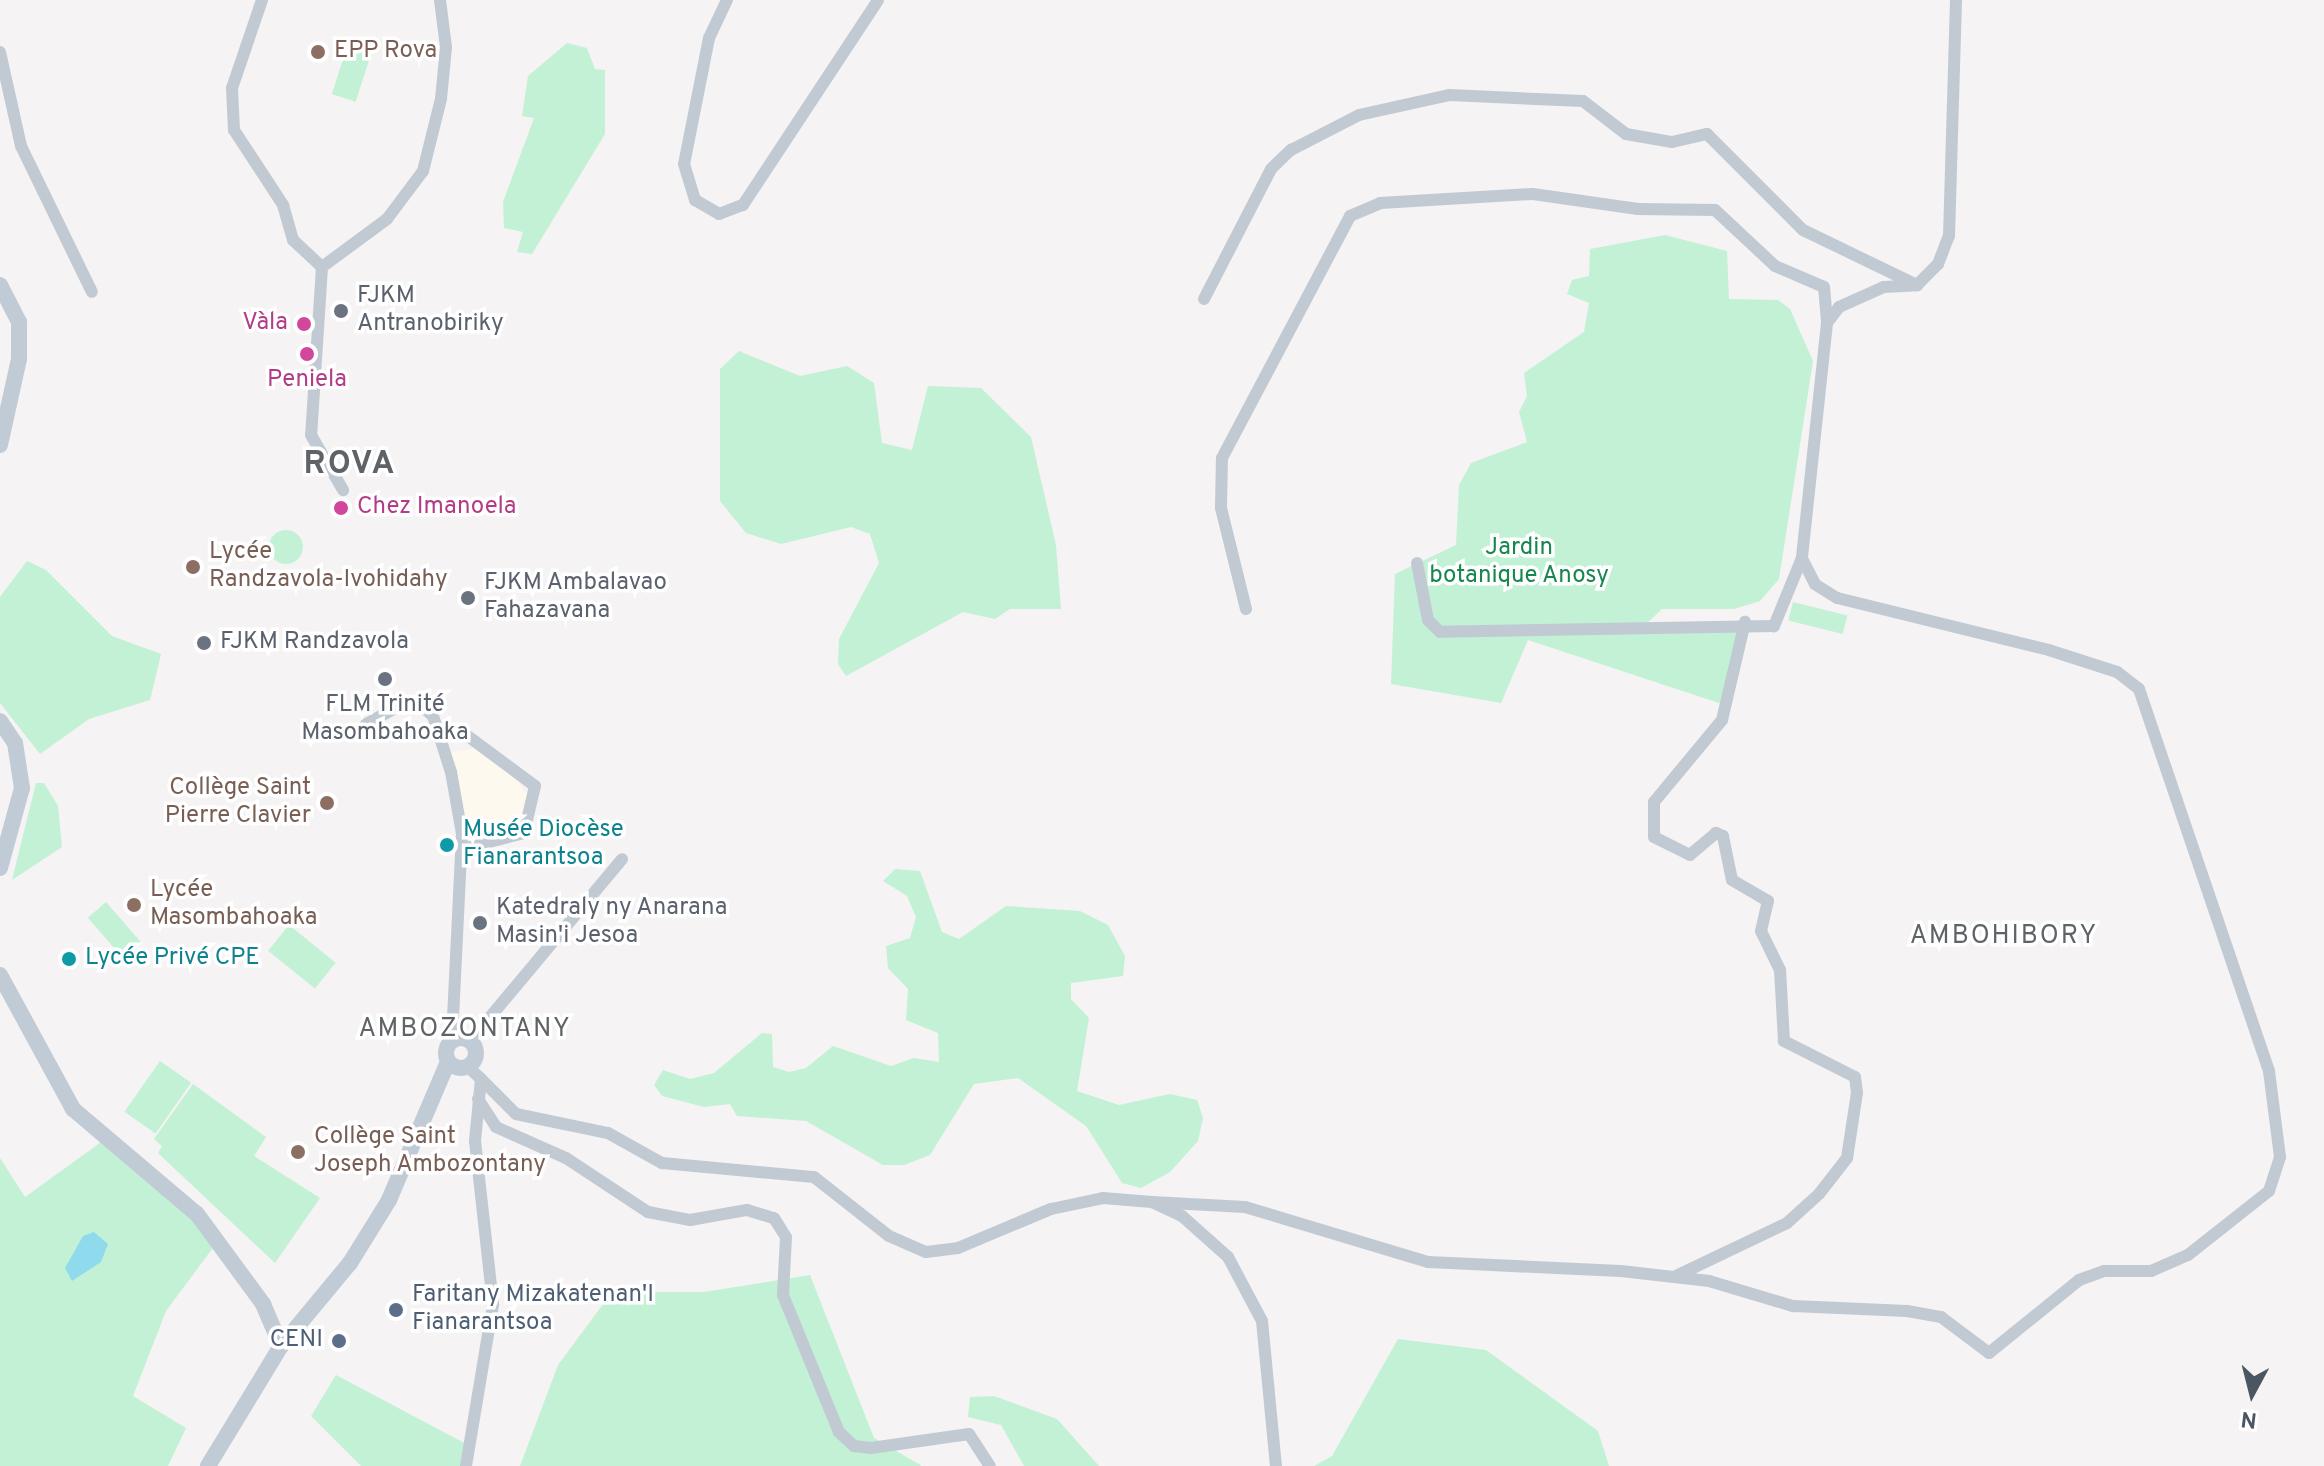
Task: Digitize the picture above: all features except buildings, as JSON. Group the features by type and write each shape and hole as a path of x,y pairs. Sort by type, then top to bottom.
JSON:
{"street":[{"path":"262,0 232,88 234,130 283,205 293,240 322,267"},
{"path":"343,490 311,435 322,267 387,219 423,171 441,99 446,47 440,0"},
{"path":"727,0 709,38 684,164 695,200 719,214 743,205 878,0"},
{"path":"1827,323 1839,307 1884,287 1917,285 1938,264 1949,236 1956,0"},
{"path":"0,52 21,146 92,292"},
{"path":"1204,299 1271,169 1291,150 1359,115 1449,95 1583,101 1626,134 1672,142 1707,134 1803,230 1917,285"},
{"path":"1246,609 1221,508 1222,458 1230,432 1309,301 1323,260 1350,216 1365,209 1533,194 1638,209 1715,210 1775,266 1824,287 1827,323 1802,558 1782,619 1440,632 1428,620 1417,563"},
{"path":"0,285 19,322 19,359 0,445"},
{"path":"448,1062 468,1067 516,1114 608,1133 662,1163 785,1168 814,1177 889,1236 926,1252 958,1248 1081,1201 1245,1207 1428,1262 1671,1278 1793,1306 1941,1317 1989,1353 2000,1351 2079,1280 2104,1271 2151,1271 2188,1255 2279,1176 2269,1071 2139,689 2117,672 2049,650 1837,598 1815,584 1802,558"},
{"path":"1671,1278 1787,1223 1819,1194 1847,1158 1857,1093 1855,1077 1784,1041 1780,970 1761,931 1768,901 1732,880 1723,836 1716,833 1690,855 1654,837 1654,802 1722,720 1745,622"},
{"path":"208,1466 281,1346 350,1263 389,1200 448,1062 452,1041 451,961 462,849 439,733 433,716 407,702 366,724"},
{"path":"0,721 15,743 22,788 0,868"},
{"path":"439,733 461,731 535,786 524,833 462,849"},
{"path":"470,1041 622,859"},
{"path":"0,975 73,1109 197,1214 263,1304 281,1346"},
{"path":"452,1041 470,1041"},
{"path":"468,1067 476,1055 470,1041"},
{"path":"466,1466 493,1304 475,1141 481,1079"},
{"path":"478,1099 496,1127 597,1175 648,1212 679,1220 747,1210 774,1218 786,1237 783,1295 839,1432 854,1446 871,1448 969,1434 990,1466"},
{"path":"1152,1202 1207,1232 1249,1290 1262,1321 1276,1466"}],"shaded area":[{"path":"477,748 513,773 531,801 516,831 467,839 449,753"}],"green space":[{"path":"350,38 374,46 356,102 332,94"},
{"path":"567,43 587,48 595,69 605,70 605,134 532,254 517,252 523,232 504,228 503,202 534,118 522,116 528,76"},
{"name":"Jardin botanique Anosy","path":"1665,235 1727,251 1729,299 1778,300 1790,309 1813,361 1779,579 1760,601 1734,609 1662,609 1645,625 1742,627 1724,698 1719,703 1528,640 1501,703 1391,684 1395,574 1456,545 1459,485 1471,463 1527,442 1519,412 1527,396 1524,373 1584,332 1589,303 1567,294 1572,280 1589,276 1590,249"},
{"path":"739,351 800,376 847,366 874,383 882,443 912,450 928,386 981,388 1031,437 1056,545 1061,609 1010,609 995,619 963,612 846,676 838,664 839,639 879,563 870,534 851,527 781,544 746,533 720,501 720,369"},
{"path":"286,530 298,535 303,547 298,559 286,564 274,559 269,547 274,535"},
{"path":"27,561 46,570 112,636 161,654 150,700 89,719 40,754 0,703 0,597"},
{"path":"1793,602 1847,616 1843,634 1788,620"},
{"path":"36,783 44,783 58,806 62,847 12,880"},
{"path":"895,869 920,871 942,932 959,939 1006,906 1080,911 1108,925 1125,956 1123,976 1071,983 1071,999 1089,1018 1077,1091 1119,1105 1170,1094 1197,1100 1203,1118 1198,1141 1170,1172 1141,1188 1122,1183 1086,1126 1018,1078 974,1084 930,1155 904,1165 883,1165 806,1121 737,1116 730,1104 704,1107 662,1096 654,1085 663,1070 690,1079 714,1073 762,1033 772,1034 773,1067 789,1072 806,1068 833,1046 891,1066 914,1058 939,1062 938,1033 906,1020 908,989 888,968 886,946 910,938 916,917 907,896 883,881"},
{"path":"106,902 142,944 124,959 88,918"},
{"path":"289,925 336,963 315,988 268,951"},
{"path":"160,1061 191,1083 156,1134 124,1112"},
{"path":"193,1084 266,1137 254,1156 320,1198 275,1263 158,1153 162,1146 154,1139"},
{"path":"104,1140 218,1241 166,1311 133,1396 186,1428 168,1466 0,1466 0,1158 25,1197"},
{"path":"810,1275 874,1438 922,1466 520,1466 558,1365 612,1292 704,1292"},
{"path":"1398,1339 1486,1350 1598,1431 1609,1466 1314,1466 1332,1456"},
{"path":"336,1375 470,1446 466,1466 361,1466 311,1416"},
{"path":"994,1396 1057,1419 1099,1466 1024,1466 1001,1425 968,1417 970,1397"}],"water":[{"path":"94,1232 108,1244 101,1262 72,1281 65,1268 83,1236"}],"place":[{"name":"EPP Rova","path":"318,52"},
{"name":"FJKM Antranobiriky","path":"341,311"},
{"name":"Vàla","path":"304,324"},
{"name":"Peniela","path":"307,354"},
{"name":"Chez Imanoela","path":"341,508"},
{"name":"Lycée Randzavola-Ivohidahy","path":"193,567"},
{"name":"FJKM Ambalavao Fahazavana","path":"468,598"},
{"name":"FJKM Randzavola","path":"204,643"},
{"name":"FLM Trinité Masombahoaka","path":"385,679"},
{"name":"Collège Saint Pierre Clavier","path":"327,803"},
{"name":"Musée Diocèse Fianarantsoa","path":"447,845"},
{"name":"Lycée Masombahoaka","path":"134,905"},
{"name":"Katedraly ny Anarana Masin'i Jesoa","path":"480,923"},
{"name":"Lycée Privé CPE","path":"69,959"},
{"name":"Collège Saint Joseph Ambozontany","path":"298,1152"},
{"name":"Faritany Mizakatenan'I Fianarantsoa","path":"396,1310"},
{"name":"CENI","path":"339,1341"}],"district":[{"name":"ROVA","path":"350,465"},
{"name":"AMBOHIBORY","path":"2004,937"},
{"name":"AMBOZONTANY","path":"465,1030"}]}
